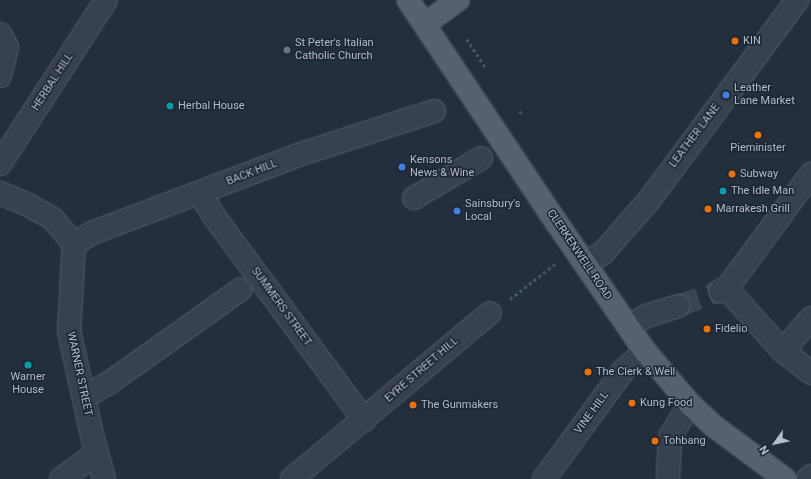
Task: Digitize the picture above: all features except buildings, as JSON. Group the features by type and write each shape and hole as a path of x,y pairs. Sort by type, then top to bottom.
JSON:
{"main road":[{"path":"425,24 458,0"},
{"name":"CLERKENWELL ROAD","path":"410,1 584,263 645,351 690,404 715,426 785,479"}],"street":[{"name":"HERBAL HILL","path":"0,164 106,0"},
{"name":"LEATHER LANE","path":"584,263 602,254 650,199 797,0"},
{"path":"0,34 7,47 0,76"},
{"name":"BACK HILL","path":"74,244 92,233 200,193 298,154 434,111"},
{"path":"414,198 481,158"},
{"path":"811,174 723,290 783,351 811,373"},
{"path":"0,193 30,206 53,219 74,244"},
{"name":"SUMMERS STREET","path":"200,193 213,215 364,420"},
{"name":"WARNER STREET","path":"74,244 69,331 104,479"},
{"path":"84,397 109,383 240,290"},
{"path":"628,327 646,316 678,306"},
{"name":"EYRE STREET HILL","path":"292,479 490,313"},
{"path":"783,351 811,318"},
{"name":"VINE HILL","path":"544,479 623,371 645,351"},
{"path":"668,479 670,437 690,404"},
{"path":"61,479 97,453"},
{"path":"808,479 811,476"}],"path":[{"path":"490,313 555,264"}],"tunnel":[{"path":"678,306 720,291"}],"place":[{"name":"KIN","path":"735,41"},
{"name":"St Peter's Italian Catholic Church","path":"287,50"},
{"name":"Leather Lane Market","path":"726,95"},
{"name":"Herbal House","path":"170,106"},
{"name":"Pieminister","path":"758,135"},
{"name":"Kensons News & Wine","path":"402,167"},
{"name":"Subway","path":"732,174"},
{"name":"The Idle Man","path":"723,191"},
{"name":"Marrakesh Grill","path":"708,209"},
{"name":"Sainsbury's Local","path":"457,211"},
{"name":"Fidelio","path":"707,329"},
{"name":"Warner House","path":"28,365"},
{"name":"The Clerk & Well","path":"588,372"},
{"name":"Kung Food","path":"632,403"},
{"name":"The Gunmakers","path":"413,405"},
{"name":"Tohbang","path":"655,441"}]}
